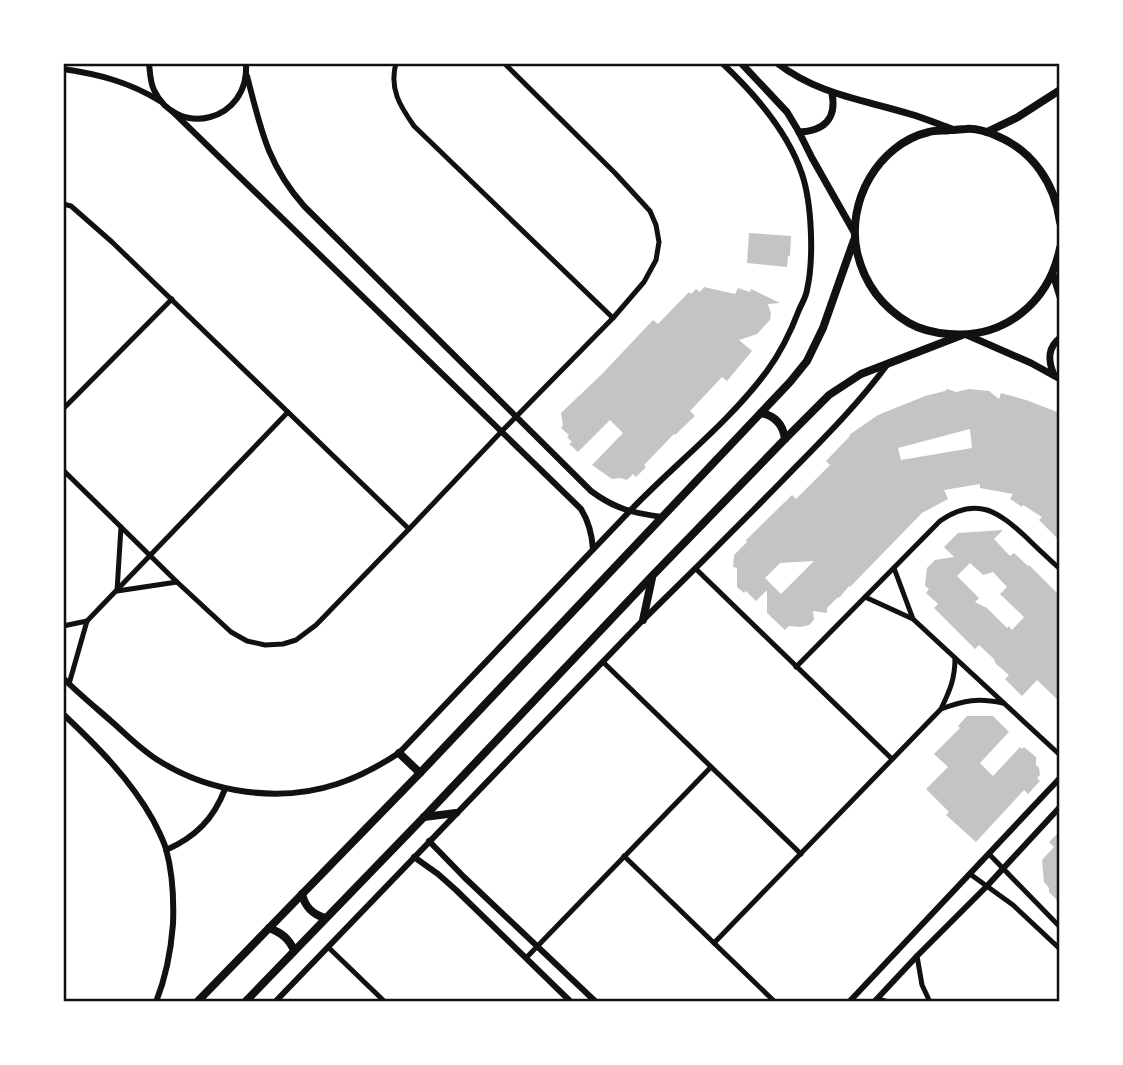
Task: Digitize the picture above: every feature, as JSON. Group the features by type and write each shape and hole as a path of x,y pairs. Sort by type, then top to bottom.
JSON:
{"main road":[{"path":"741,63 787,112 854,236 860,266 866,278 889,309 911,324 936,333 965,335 1057,377"},
{"path":"777,63 805,81 832,93 911,114 956,130"},
{"path":"987,132 1018,117 1060,90"},
{"path":"799,132 812,131 823,126 831,116 834,104 832,93"},
{"path":"197,1002 420,773 790,382 807,360 823,328 854,236 857,206 867,181 883,159 904,142 929,132 967,128 987,132 1007,141 1039,168 1059,204 1060,222"},
{"path":"245,1002 653,575 830,395 861,374 965,335 989,331 1009,322 1027,309 1042,293 1053,274 1060,248"},
{"path":"1053,274 1060,297"},
{"path":"1057,377 1049,364 1050,352 1055,341 1060,338"},
{"path":"761,413 775,418 784,431 785,439"},
{"path":"643,620 653,575"},
{"path":"399,753 420,773"},
{"path":"424,817 456,813"},
{"path":"302,894 307,907 325,918"},
{"path":"269,928 287,938 294,950"}],"street":[{"path":"149,63 154,90 162,102"},
{"path":"246,63 262,136 288,187 311,213 591,491 602,500 629,512 662,517"},
{"path":"396,63 394,88 398,103 414,126 613,318"},
{"path":"63,470 232,632 265,645 283,644 308,633 613,318 644,282 656,260 659,242 650,211 504,63"},
{"path":"63,678 158,761 225,789 261,794 313,790 360,775 399,753 629,512 745,398 784,345 807,291 811,251 810,212 802,174 773,120 722,63"},
{"path":"63,69 94,73 121,81 147,93 172,111 581,509 592,531 593,549"},
{"path":"172,111 185,117 213,117 236,102 247,76"},
{"path":"63,204 71,206 172,299 409,529"},
{"path":"63,409 172,299"},
{"path":"275,1002 643,620 852,408 888,363"},
{"path":"69,684 87,621 288,412"},
{"path":"796,667 949,515 970,509 991,511 1001,516 1060,569"},
{"path":"117,591 121,527"},
{"path":"894,568 913,619"},
{"path":"696,569 892,760"},
{"path":"117,591 177,582"},
{"path":"866,597 913,619 1060,755"},
{"path":"63,626 87,621"},
{"path":"714,943 941,709 953,683 955,658"},
{"path":"603,662 801,854"},
{"path":"941,709 970,700 983,699 1004,703"},
{"path":"63,714 104,753 148,810 163,840 173,879 172,936 168,964 156,1002"},
{"path":"526,958 711,767"},
{"path":"849,1002 1060,778"},
{"path":"166,850 186,840 203,826 213,815 225,789"},
{"path":"876,1001 1060,807"},
{"path":"429,841 596,1002"},
{"path":"989,854 1060,927"},
{"path":"624,856 775,1002"},
{"path":"414,857 456,890 572,1002"},
{"path":"970,874 1013,905 1060,949"},
{"path":"328,947 385,1002"},
{"path":"917,956 922,985 930,1002"},
{"path":"876,1001 889,1002"}],"building":[{"path":"749,233 791,236 787,267 747,263"},
{"path":"704,287 735,294 738,288 750,292 751,289 780,303 768,304 770,320 757,334 739,340 752,351 727,381 722,377 690,411 695,416 644,465 646,467 636,477 633,474 627,480 612,479 592,465 623,433 610,420 578,452 569,444 572,442 567,437 569,435 561,428 561,413 653,320 658,324 689,292 691,294 696,289 700,292"},
{"path":"945,391 989,391 999,399 1001,393 1060,413 1060,541 1039,520 1042,517 1010,499 1013,494 980,488 980,484 944,490 948,499 922,513 827,608 827,613 813,611 814,620 809,625 789,626 785,630 767,613 767,590 756,601 746,591 744,593 737,587 737,568 733,567 734,555 792,495 796,499 830,465 826,461 849,435 878,415","holes":["970,429 972,448 901,460 898,448","814,561 781,594 765,578 780,563"]},
{"path":"1003,530 994,539 1010,556 1014,553 1029,565 1060,596 1060,702 1037,680 1022,696 1005,679 1009,675 994,659 979,645 975,649 934,608 938,604 926,593 929,589 925,586 927,568 935,560 954,557 944,547 958,533","holes":["970,563 983,575 993,572 1007,587 1000,594 1024,617 1012,630 987,608 975,602 979,598 957,576"]},
{"path":"967,716 993,716 1009,732 980,763 993,776 1020,747 1024,747 1036,757 1040,775 1037,778 1040,781 1028,794 1024,790 976,842 946,815 949,812 926,789 948,767 934,754 960,728 958,726"},
{"path":"1060,831 1060,903 1044,882 1042,860 1054,847 1049,842"}]}
